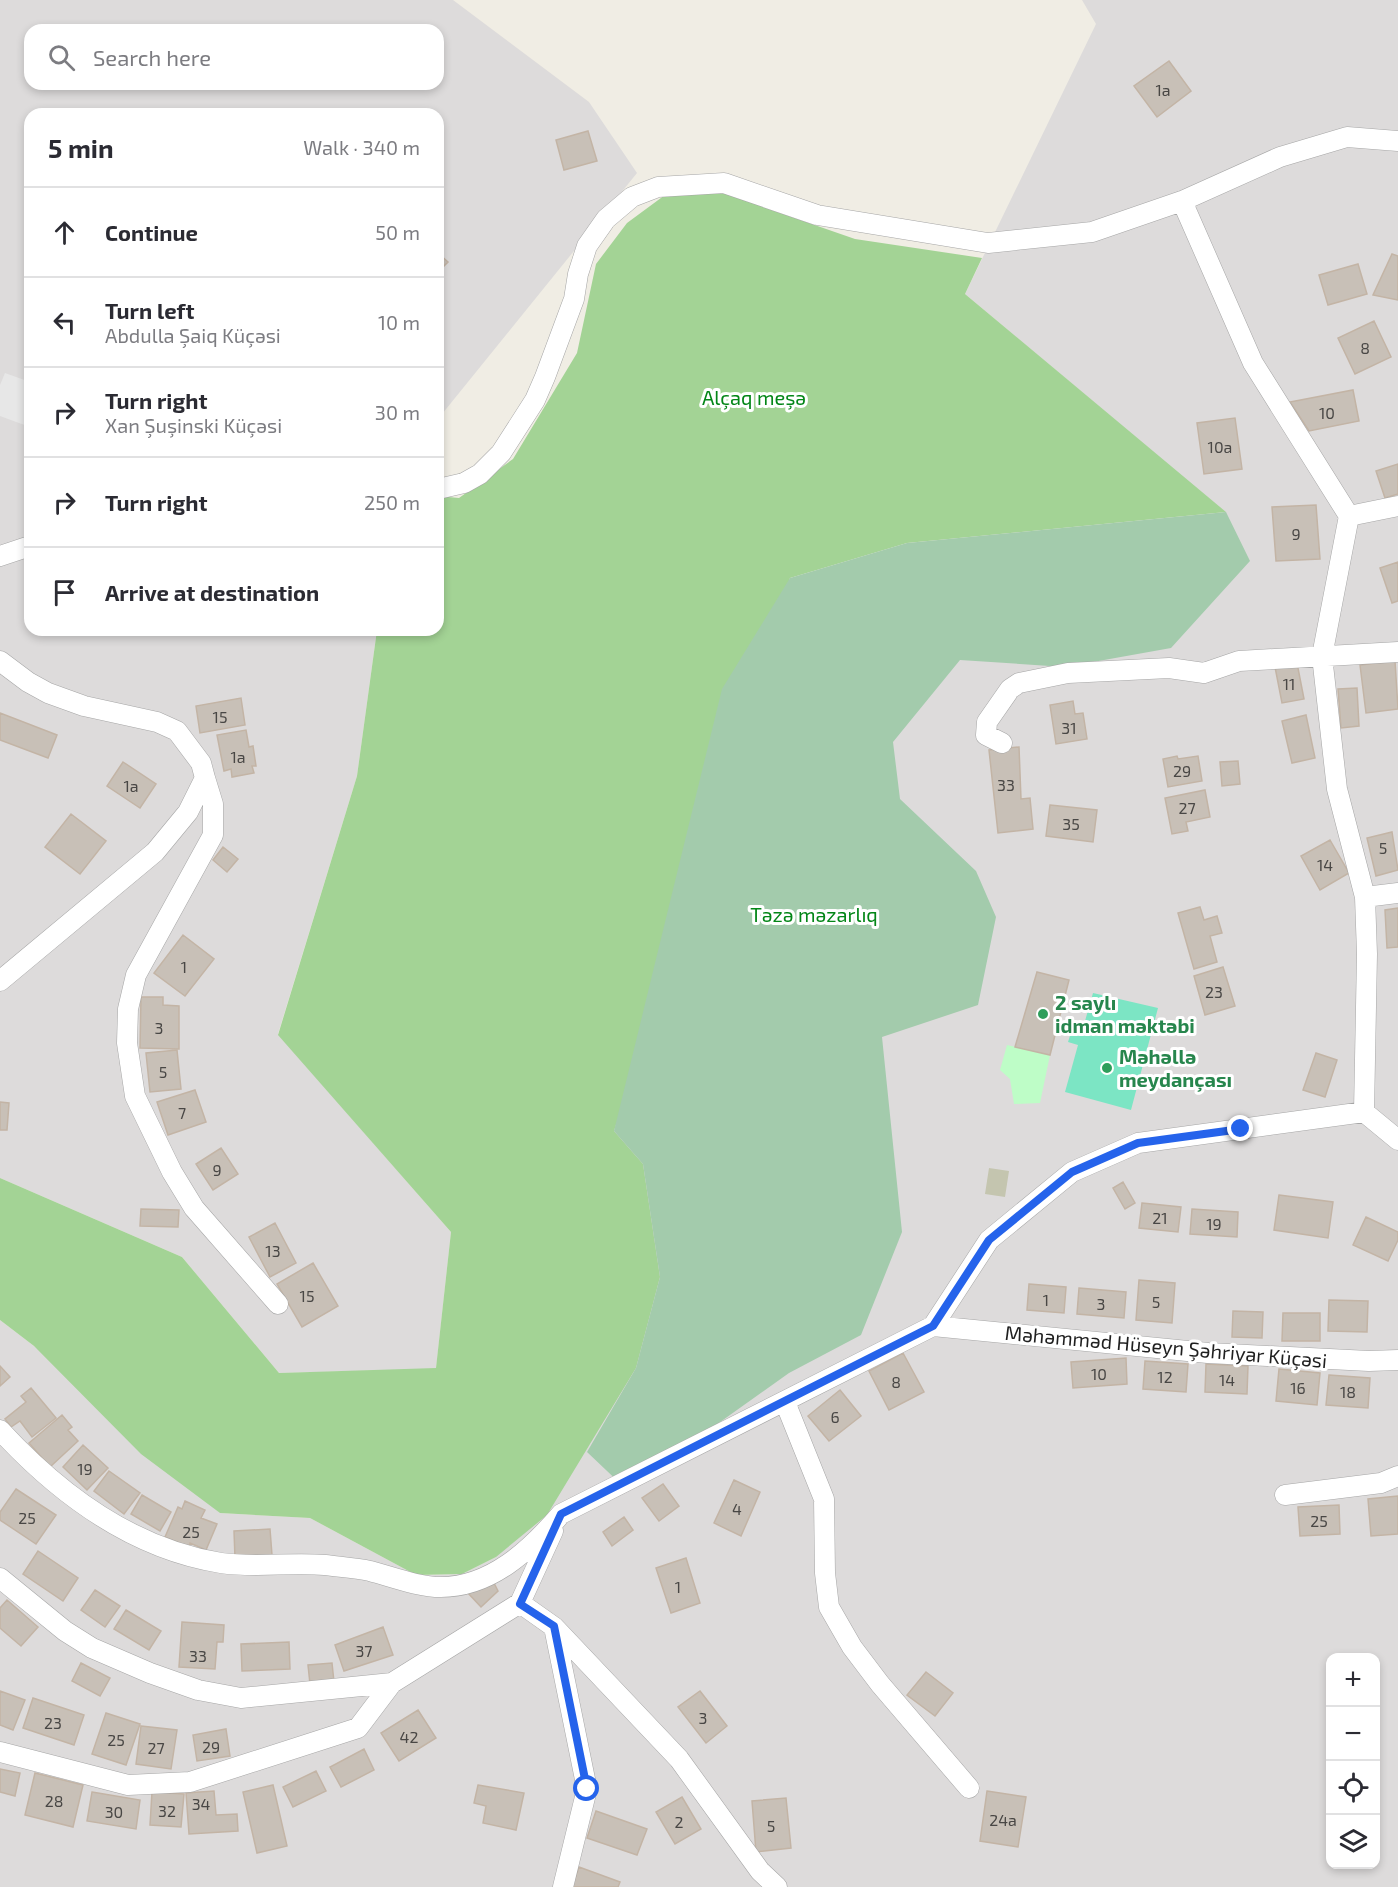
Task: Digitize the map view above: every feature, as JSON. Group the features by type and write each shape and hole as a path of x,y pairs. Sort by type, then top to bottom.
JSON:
{"street":[{"path":"444,488 464,483 480,474 501,453 535,400 545,377 573,299 587,246 606,219 632,197 658,187 724,183 817,215 988,243 1092,232 1182,201 1280,157 1347,137 1398,141"},
{"path":"1182,201 1253,363 1349,516 1322,656 1337,789 1365,897 1367,954 1364,1112"},
{"path":"1349,516 1398,506"},
{"path":"0,556 24,548"},
{"path":"1002,742 986,735 987,722 1010,689 1019,683 1068,673 1112,669 1169,668 1204,673 1239,661 1398,652"},
{"path":"0,661 28,682 48,693 84,706 157,722 177,731 201,763 213,804 213,835 136,975 128,1009 127,1044 135,1096 172,1172 194,1208 278,1304"},
{"path":"0,981 155,852 188,812 205,778"},
{"path":"1365,897 1398,893"},
{"path":"0,1431 28,1461 94,1513 152,1544 185,1555 222,1563 324,1565 367,1570 440,1587 465,1585 492,1574 519,1556 535,1543 561,1514 933,1326 989,1240 1072,1172 1138,1143 1364,1112 1395,1134"},
{"name":"Məhəmməd Hüseyn Şəhriyar Küçəsi","path":"933,1326 1208,1353 1369,1361 1398,1360"},
{"path":"785,1402 824,1499 825,1581 829,1606 852,1647 880,1684 969,1788"},
{"path":"1285,1495 1381,1483 1398,1476"},
{"path":"0,1752 128,1785 190,1782 358,1728 392,1683 520,1604 561,1514"},
{"path":"0,1578 65,1631 92,1648 150,1673 198,1690 242,1698 392,1683"},
{"path":"520,1604 554,1626 679,1759 760,1871 777,1887"},
{"path":"554,1626 587,1789 563,1887"}],"shaded area":[{"path":"0,0 453,0 589,102 637,173 444,412 444,108 24,108 24,636 376,636 357,776 278,1034 451,1232 436,1369 279,1373 182,1257 0,1178"},
{"path":"1082,0 1398,0 1398,1887 0,1887 0,1320 34,1346 220,1513 310,1518 416,1575 462,1574 496,1557 722,689 1225,512 965,294 1096,24"},
{"path":"5,373 24,380 24,425 0,416 0,385"},
{"path":"989,1168 1009,1171 1005,1197 985,1194"}],"green space":[{"name":"Alçaq meşə","path":"717,191 855,239 982,258 965,294 1226,512 907,543 790,578 614,1131 643,1164 660,1277 636,1368 547,1515 496,1557 462,1574 416,1575 310,1518 220,1513 141,1454 34,1346 0,1320 0,1178 182,1257 279,1373 436,1368 451,1232 278,1035 357,776 376,636 444,636 444,497 459,498 513,459 577,353 596,264 627,223 665,195"},
{"name":"Təzə məzarlıq","path":"1226,512 1250,561 1171,648 1065,667 960,660 893,742 900,799 976,871 996,917 978,1005 882,1037 902,1232 861,1335 789,1373 626,1489 587,1452 636,1368 660,1277 643,1164 614,1131 722,689 790,578 907,543"},
{"name":"Məhəllə meydançası","path":"1093,993 1158,1008 1131,1110 1065,1092 1078,1045 1068,1042 1073,1026 1083,1028"},
{"path":"1007,1045 1050,1055 1040,1103 1014,1104 1010,1079 1000,1070"}],"building":[{"path":"1169,61 1191,91 1157,117 1134,86"},
{"path":"588,131 597,161 564,170 556,140"},
{"path":"1392,254 1398,256 1398,300 1373,295"},
{"path":"1358,264 1367,294 1328,305 1319,275"},
{"path":"1374,321 1391,357 1355,374 1338,338"},
{"path":"1353,390 1359,421 1309,431 1290,402"},
{"path":"1235,418 1242,469 1204,474 1197,423"},
{"path":"1398,464 1398,494 1385,498 1376,471"},
{"path":"1316,505 1320,559 1276,561 1272,507"},
{"path":"1398,562 1398,601 1392,603 1380,568"},
{"path":"1395,661 1398,709 1366,713 1360,665"},
{"path":"1297,663 1304,699 1282,703 1275,667"},
{"path":"1357,688 1359,726 1341,728 1338,689"},
{"path":"241,698 245,725 200,733 196,706"},
{"path":"1073,701 1075,714 1083,713 1087,739 1056,744 1050,705"},
{"path":"0,713 57,735 48,758 0,740"},
{"path":"1306,715 1315,758 1292,763 1282,721"},
{"path":"246,730 249,747 253,746 256,766 252,766 254,773 232,777 231,769 224,771 217,735"},
{"path":"1019,747 1021,799 1030,798 1033,829 998,833 989,750"},
{"path":"1177,756 1178,759 1198,756 1202,781 1168,787 1163,759"},
{"path":"1238,761 1240,784 1222,786 1220,762"},
{"path":"123,762 156,784 140,808 107,786"},
{"path":"1205,790 1210,817 1186,822 1188,831 1172,834 1165,798"},
{"path":"1050,805 1097,810 1093,842 1046,836"},
{"path":"71,814 106,841 80,874 45,847"},
{"path":"1392,832 1398,870 1376,876 1367,838"},
{"path":"1330,840 1349,873 1320,890 1301,856"},
{"path":"223,847 238,859 227,872 213,860"},
{"path":"1200,907 1204,920 1217,916 1222,933 1210,936 1217,962 1194,969 1178,913"},
{"path":"1398,908 1398,947 1387,948 1385,910"},
{"path":"183,935 214,959 185,996 154,973"},
{"path":"1223,967 1235,1006 1205,1015 1194,976"},
{"name":"2 saylı idman məktəbi","path":"1037,972 1069,980 1050,1055 1015,1047"},
{"path":"141,997 163,997 163,1005 179,1006 179,1049 140,1048"},
{"path":"177,1050 181,1089 150,1092 146,1053"},
{"path":"1316,1053 1337,1060 1325,1097 1303,1090"},
{"path":"195,1090 206,1122 168,1135 157,1102"},
{"path":"0,1102 9,1103 7,1130 0,1130"},
{"path":"221,1148 238,1174 213,1190 196,1164"},
{"path":"1123,1182 1135,1203 1125,1209 1113,1188"},
{"path":"1279,1195 1333,1202 1328,1238 1274,1230"},
{"path":"1142,1203 1181,1207 1178,1232 1139,1228"},
{"path":"141,1209 179,1210 178,1227 140,1226"},
{"path":"1192,1209 1238,1212 1237,1237 1190,1234"},
{"path":"1366,1217 1398,1232 1398,1240 1388,1261 1353,1245"},
{"path":"275,1223 296,1263 270,1277 249,1237"},
{"path":"313,1263 338,1306 302,1327 277,1284"},
{"path":"1139,1280 1175,1283 1172,1323 1136,1320"},
{"path":"1029,1284 1066,1287 1064,1313 1027,1310"},
{"path":"1079,1288 1126,1292 1124,1318 1077,1314"},
{"path":"1329,1300 1368,1301 1367,1332 1328,1331"},
{"path":"1233,1311 1263,1312 1262,1338 1232,1337"},
{"path":"1283,1313 1320,1313 1320,1341 1282,1341"},
{"path":"903,1353 924,1392 889,1410 869,1371"},
{"path":"1126,1358 1127,1384 1073,1388 1071,1362"},
{"path":"1145,1361 1188,1364 1186,1392 1143,1389"},
{"path":"1206,1364 1248,1366 1247,1394 1205,1392"},
{"path":"0,1366 10,1377 0,1386"},
{"path":"1279,1369 1320,1373 1317,1405 1276,1401"},
{"path":"1329,1375 1370,1378 1368,1408 1326,1405"},
{"path":"31,1388 56,1418 32,1437 20,1421 11,1427 5,1419 26,1402 21,1396"},
{"path":"840,1390 861,1416 829,1441 808,1416"},
{"path":"62,1415 72,1427 68,1430 78,1441 50,1467 29,1443"},
{"path":"83,1445 108,1468 87,1490 63,1467"},
{"path":"109,1471 140,1493 124,1514 94,1491"},
{"path":"734,1480 760,1492 741,1536 714,1523"},
{"path":"663,1484 679,1506 659,1521 642,1498"},
{"path":"16,1489 56,1515 36,1544 0,1520 0,1512"},
{"path":"142,1495 171,1512 160,1531 131,1514"},
{"path":"1398,1496 1398,1534 1371,1536 1368,1499"},
{"path":"185,1501 205,1510 201,1518 217,1524 206,1550 190,1543 189,1547 165,1537 178,1507 182,1509"},
{"path":"1339,1505 1340,1534 1300,1536 1298,1507"},
{"path":"624,1517 633,1530 612,1546 603,1532"},
{"path":"270,1529 272,1555 235,1558 234,1531"},
{"path":"38,1551 78,1578 63,1601 23,1574"},
{"path":"686,1558 700,1603 671,1613 656,1568"},
{"path":"485,1579 494,1583 498,1591 481,1607 468,1593"},
{"path":"95,1590 120,1606 105,1627 81,1610"},
{"path":"7,1600 38,1627 21,1646 0,1628 0,1608"},
{"path":"126,1610 161,1631 149,1650 114,1629"},
{"path":"182,1622 224,1625 223,1642 217,1642 215,1669 179,1667"},
{"path":"383,1627 393,1655 344,1671 335,1645"},
{"path":"289,1642 290,1669 242,1671 241,1644"},
{"path":"81,1663 110,1678 100,1696 72,1681"},
{"path":"332,1663 334,1682 310,1684 308,1665"},
{"path":"926,1672 953,1693 935,1716 907,1695"},
{"path":"0,1691 25,1700 13,1730 0,1725"},
{"path":"700,1691 727,1726 706,1743 678,1707"},
{"path":"33,1698 84,1715 74,1745 23,1728"},
{"path":"418,1710 436,1738 399,1761 381,1733"},
{"path":"106,1713 140,1724 126,1765 92,1754"},
{"path":"141,1726 177,1730 171,1769 136,1764"},
{"path":"226,1729 230,1756 197,1761 193,1735"},
{"path":"364,1749 374,1770 341,1787 330,1767"},
{"path":"0,1769 20,1773 15,1796 0,1792"},
{"path":"316,1771 326,1791 293,1807 283,1787"},
{"path":"35,1773 83,1785 73,1827 25,1815"},
{"path":"273,1785 287,1846 257,1853 243,1792"},
{"path":"478,1785 524,1793 516,1830 483,1823 486,1806 474,1803"},
{"path":"214,1791 216,1815 237,1814 238,1831 189,1834 186,1793"},
{"path":"987,1791 1026,1797 1018,1847 980,1841"},
{"path":"92,1792 140,1800 136,1829 87,1821"},
{"path":"152,1792 184,1794 181,1827 150,1825"},
{"path":"682,1797 701,1829 675,1844 656,1812"},
{"path":"786,1798 791,1848 756,1852 752,1801"},
{"path":"596,1811 647,1829 637,1855 587,1838"},
{"path":"579,1867 620,1882 618,1887 572,1887"}],"place":[{"name":"2 saylı idman məktəbi","path":"1043,1014"},
{"name":"Məhəllə meydançası","path":"1107,1068"}],"route":[{"path":"587,1789 554,1626 520,1604 561,1514 933,1326 989,1240 1072,1172 1138,1143 1241,1129"}]}
